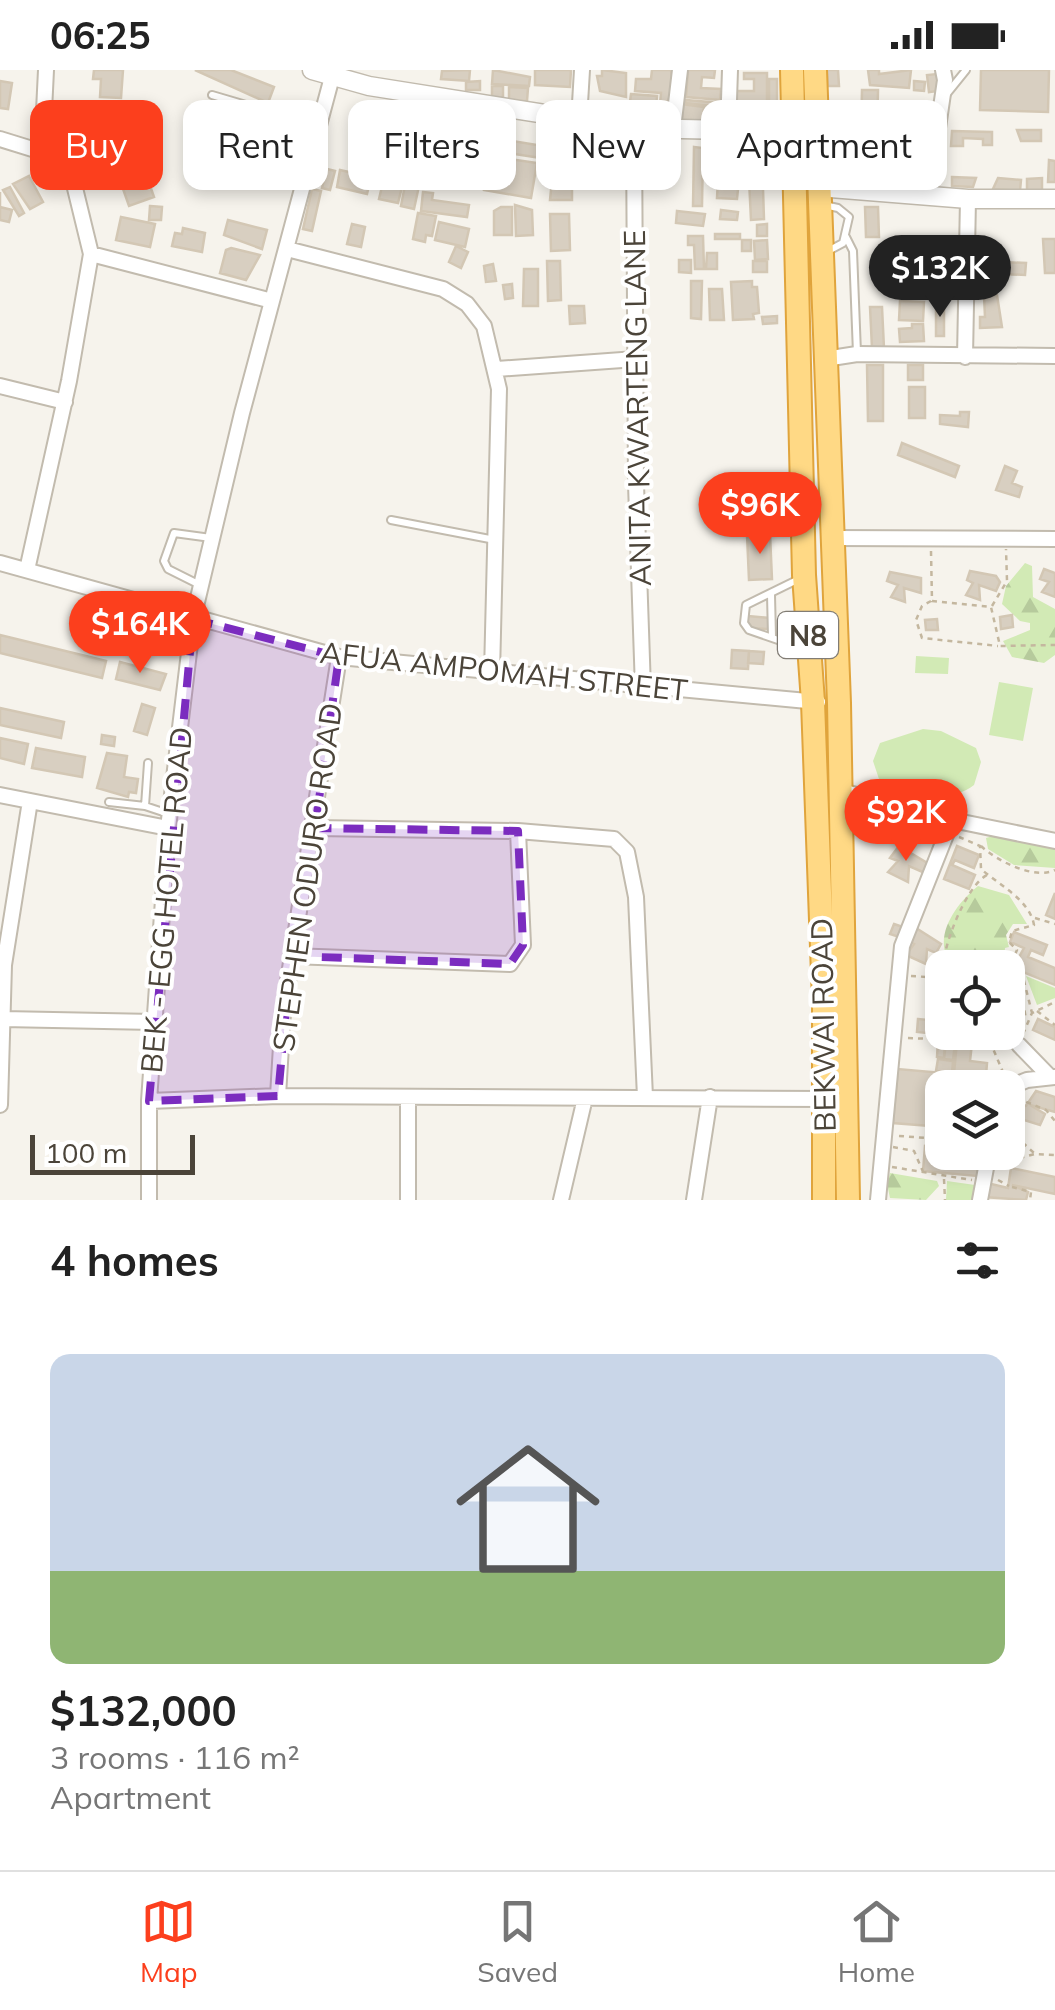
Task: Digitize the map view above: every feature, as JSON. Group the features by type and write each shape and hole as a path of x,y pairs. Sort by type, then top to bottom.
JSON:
{"highway":[{"name":"BEKWAI ROAD","path":"792,70 792,100"},
{"name":"BEKWAI ROAD","path":"815,70 816,100"},
{"name":"BEKWAI ROAD","path":"794,190 804,575 837,1100 848,1200"},
{"name":"BEKWAI ROAD","path":"818,190 830,425 841,791 837,1100 824,1200"},
{"path":"800,424 830,425"}],"street":[{"path":"45,100 46,70"},
{"path":"312,70 332,77 370,78 536,111"},
{"path":"580,100 582,70"},
{"path":"676,100 680,70"},
{"path":"729,100 730,70"},
{"path":"928,196 943,98 942,70"},
{"name":"BEK - EGG HOTEL ROAD","path":"325,100 332,77"},
{"path":"0,139 30,148"},
{"path":"27,570 65,402 91,254 75,190"},
{"name":"BEK - EGG HOTEL ROAD","path":"149,1200 149,1101 169,821 194,618 302,190"},
{"name":"ANITA KWARTENG LANE","path":"635,190 643,689"},
{"path":"818,196 1055,200"},
{"path":"965,357 968,199"},
{"path":"287,249 443,289 467,304 484,326 497,369 492,673"},
{"path":"91,254 272,301"},
{"path":"825,358 857,354 1055,356"},
{"path":"497,369 636,358"},
{"path":"0,386 65,402"},
{"path":"833,538 1055,538"},
{"name":"AFUA AMPOMAH STREET","path":"0,563 339,657 643,689 839,702"},
{"name":"STEPHEN ODURO ROAD","path":"278,1096 291,956 315,828 339,657"},
{"path":"841,791 952,820 1055,840"},
{"path":"0,795 169,821"},
{"path":"0,1105 6,950 30,801"},
{"path":"878,1200 896,974 913,912 952,820"},
{"path":"315,828 518,831 614,840 626,852 633,872 642,958 645,1097"},
{"path":"291,956 510,964 522,945 518,831"},
{"path":"3,1018 154,1022"},
{"path":"1024,1050 1052,1077"},
{"path":"1025,1083 1052,1077"},
{"path":"149,1101 278,1096 837,1100"},
{"path":"694,1200 710,1097"},
{"path":"408,1098 408,1200"},
{"path":"561,1200 585,1098"},
{"path":"980,1200 986,1170"}],"lane":[{"path":"943,98 966,70"},
{"path":"212,95 229,100"},
{"path":"818,196 849,218 846,237 853,251 857,354"},
{"path":"822,253 833,250 846,237"},
{"path":"392,520 496,540"},
{"path":"201,586 164,562 174,533 212,538"},
{"path":"804,575 746,605 743,613 747,628 810,652"},
{"path":"771,595 772,637"},
{"path":"144,806 148,762"},
{"path":"109,802 144,806 169,821"}],"path":[{"path":"932,538 932,600"},
{"path":"1006,538 1007,581 1000,600 991,607 932,600 922,606 916,620 922,638 1000,646 1055,645"},
{"path":"991,607 1000,646"},
{"path":"952,820 957,836 1014,867 1044,874 1055,870"},
{"path":"980,846 984,855 980,868 1012,892 1034,918 1055,924"},
{"path":"945,950 947,935 976,885 988,875"},
{"path":"1034,918 1034,925 1012,931 1009,942 1016,950 1008,968 1023,976 1034,1011 1055,1025"},
{"path":"896,974 925,977"},
{"path":"1025,1016 1026,1026"},
{"path":"891,1046 904,1038 925,1039"},
{"path":"1025,1102 1046,1110 1055,1121"},
{"path":"884,1141 925,1140"},
{"path":"884,1141 914,1151 925,1175"},
{"path":"1025,1144 1036,1154"},
{"path":"1030,1200 1032,1192 998,1180 996,1164 1036,1154 1055,1155"},
{"path":"882,1167 984,1181"},
{"path":"944,1177 944,1200"}],"highlighted area":[{"path":"193,619 339,657 315,828 518,831 523,945 510,964 291,956 278,1096 149,1101"}],"green space":[{"path":"1025,563 1032,566 1033,597 1055,609 1055,655 1044,663 1012,657 1003,641 1030,630 1030,623 1020,621 1002,604 1006,586"},
{"path":"916,656 949,658 948,674 915,673"},
{"path":"999,682 1033,688 1023,741 989,735"},
{"path":"923,729 941,731 976,748 981,762 974,785 940,796 879,779 873,761 880,743"},
{"path":"880,809 936,823 947,843 923,844 894,826 871,841 857,835 855,812"},
{"path":"999,834 1055,845 1055,868 1014,865 988,849 986,838"},
{"path":"978,886 1009,895 1027,924 1013,924 1006,935 1009,947 1005,950 945,950 947,928 963,900"},
{"path":"1026,976 1055,988 1055,998 1037,1005"},
{"path":"890,1173 937,1181 939,1186 926,1200 890,1198"},
{"path":"947,1181 975,1185 973,1200 946,1200"}],"building":[{"path":"94,70 123,70 121,98 100,97 101,79 93,79"},
{"path":"195,70 231,70 274,87 269,100"},
{"path":"470,70 469,81 441,79 442,71"},
{"path":"493,70 530,77 529,86 492,84"},
{"path":"535,70 571,70 570,87 535,85"},
{"path":"602,70 626,73 626,97 600,91 597,76 602,76"},
{"path":"652,70 671,70 673,89 668,100 660,100 661,93 635,91 636,79 651,79"},
{"path":"688,70 715,70 714,78 702,77 701,88 721,89 720,100 686,97"},
{"path":"827,70 838,70 839,86 828,86"},
{"path":"868,70 879,70 879,74 911,70 909,88 870,85"},
{"path":"981,70 1049,70 1048,112 980,110"},
{"path":"744,73 767,73 767,100 731,100 731,91 754,91 754,79 744,79"},
{"path":"937,74 938,91 929,92 927,75"},
{"path":"769,79 777,79 777,100 769,100"},
{"path":"0,81 12,83 8,109 0,108"},
{"path":"480,81 480,90 466,90 466,82"},
{"path":"914,81 925,82 924,91 914,90"},
{"path":"492,86 503,86 503,98 492,98"},
{"path":"509,87 528,88 527,101 509,100"},
{"path":"862,90 878,90 878,100 862,100"},
{"path":"631,94 657,96 657,100 630,100"},
{"path":"681,104 701,107 701,125 681,123"},
{"path":"1017,130 1041,130 1041,141 1021,141"},
{"path":"952,131 992,132 992,145 983,145 983,139 963,138 963,146 951,146"},
{"path":"516,142 536,145 536,157 516,154"},
{"path":"694,147 701,148 702,190 702,206 693,206"},
{"path":"516,160 536,163 531,198 484,190 516,190"},
{"path":"1049,160 1055,161 1055,182 1048,182"},
{"path":"328,169 335,171 328,190"},
{"path":"340,170 348,172 348,190 337,187"},
{"path":"29,176 30,190 37,190 43,202 30,209 13,184"},
{"path":"952,177 976,178 973,187 952,186"},
{"path":"998,178 1021,180 1020,191 993,189"},
{"path":"1042,178 1042,190 1027,191 1027,179"},
{"path":"10,187 24,213 19,216 3,190"},
{"path":"123,190 152,190 154,197 129,206"},
{"path":"312,190 321,191 312,231 303,229"},
{"path":"381,190 401,190 398,203 379,199"},
{"path":"404,190 418,190 414,209 401,206"},
{"path":"551,190 572,190 572,200 550,200"},
{"path":"717,190 738,190 737,199 717,198"},
{"path":"750,190 763,190 764,219 751,220"},
{"path":"423,192 433,193 432,200 469,205 467,217 421,211"},
{"path":"515,205 532,210 533,235 516,236"},
{"path":"150,206 162,207 161,220 149,220"},
{"path":"0,207 12,210 9,222 0,220"},
{"path":"512,207 512,235 494,235 494,211"},
{"path":"865,207 878,207 879,237 866,237"},
{"path":"721,210 738,212 737,220 720,219"},
{"path":"677,211 705,214 703,226 676,223"},
{"path":"418,213 436,216 432,236 426,235 425,242 413,239"},
{"path":"550,214 569,214 570,250 551,251"},
{"path":"121,217 155,224 150,247 116,240"},
{"path":"228,220 267,230 262,249 224,235"},
{"path":"439,222 469,229 465,247 435,240"},
{"path":"352,224 365,227 361,247 347,244"},
{"path":"767,224 767,236 757,236 757,225"},
{"path":"183,228 205,233 202,252 172,246 175,233 182,234"},
{"path":"715,234 740,234 740,239 715,239"},
{"path":"688,236 703,236 704,269 695,269 694,245 688,245"},
{"path":"1043,239 1055,239 1055,273 1045,273"},
{"path":"742,240 751,240 751,251 742,251"},
{"path":"767,240 768,259 755,260 754,241"},
{"path":"456,246 468,252 461,268 449,262"},
{"path":"226,250 260,255 246,280 220,273"},
{"path":"707,253 717,253 717,269 706,269"},
{"path":"889,257 928,258 928,291 888,291"},
{"path":"679,260 691,260 691,273 679,272"},
{"path":"547,261 560,261 561,300 548,301"},
{"path":"753,261 767,261 767,272 753,272"},
{"path":"980,261 1026,263 1025,275 979,273"},
{"path":"493,264 496,281 486,282 484,266"},
{"path":"524,269 538,269 538,306 523,306"},
{"path":"691,281 702,281 701,319 691,318"},
{"path":"752,281 752,287 757,287 759,313 753,314 754,319 733,320 731,282"},
{"path":"512,284 513,298 505,299 503,285"},
{"path":"709,289 722,289 724,320 710,320"},
{"path":"997,295 1002,327 980,328 980,317 985,317 984,296"},
{"path":"900,301 924,302 923,321 899,320"},
{"path":"936,305 944,305 944,336 936,336"},
{"path":"569,306 584,306 585,323 570,324"},
{"path":"870,307 882,307 884,348 872,348"},
{"path":"777,316 777,323 763,324 762,317"},
{"path":"912,324 923,324 924,341 900,342 899,329 912,328"},
{"path":"867,365 883,365 883,421 868,421"},
{"path":"908,365 923,365 923,380 908,380"},
{"path":"909,387 925,387 925,418 909,418"},
{"path":"960,412 969,412 968,427 940,424 940,415 960,416"},
{"path":"902,443 959,466 955,477 898,455"},
{"path":"1005,466 1017,471 1012,483 1022,487 1019,497 996,490"},
{"path":"770,534 772,579 749,580 747,535"},
{"path":"1044,569 1055,573 1055,597 1042,592 1049,582 1040,579"},
{"path":"970,571 996,576 1000,582 996,591 979,585 980,600 966,595 973,583 967,580"},
{"path":"890,572 921,578 921,593 904,588 905,602 891,597 898,585 887,581"},
{"path":"1012,615 1013,627 1001,629 1000,617"},
{"path":"748,616 769,618 768,629 747,628"},
{"path":"937,619 938,630 926,630 925,620"},
{"path":"0,635 106,661 102,678 0,653"},
{"path":"732,650 749,651 748,669 731,668"},
{"path":"749,651 764,652 763,664 748,663"},
{"path":"120,662 166,674 160,690 116,679"},
{"path":"142,704 155,708 147,735 134,731"},
{"path":"0,708 64,722 61,738 0,725"},
{"path":"102,735 115,737 114,746 101,744"},
{"path":"0,738 28,744 24,764 0,758"},
{"path":"36,748 85,757 82,777 32,768"},
{"path":"107,753 127,756 124,777 138,779 136,793 129,792 128,797 97,788"},
{"path":"899,846 929,864 925,873 909,866 908,882 888,872 898,861 890,858"},
{"path":"957,846 979,855 974,868 955,860 952,865 975,875 969,889 944,879"},
{"path":"1055,893 1055,919 1046,915"},
{"path":"894,924 903,927 899,937 890,934"},
{"path":"916,928 941,944 938,950 925,950 925,964 906,955 914,944 905,940"},
{"path":"1014,932 1047,945 1043,955 1031,950 1028,957 1055,968 1055,985 1025,973 1025,950 1010,942"},
{"path":"918,1019 925,1020 925,1033 917,1032"},
{"path":"1038,1019 1055,1027 1055,1040 1033,1030"},
{"path":"945,1050 954,1050 953,1060 944,1059"},
{"path":"956,1050 971,1050 970,1061 987,1063 986,1070 954,1070"},
{"path":"938,1059 953,1061 952,1070 936,1070"},
{"path":"898,1069 925,1071 925,1126 893,1123"},
{"path":"1036,1091 1055,1097 1055,1112 1030,1105 1045,1114 1040,1125 1025,1120 1026,1106"},
{"path":"925,1146 925,1170 978,1170 977,1176 923,1171"},
{"path":"1011,1170 1055,1177 1055,1194 1012,1185 1028,1192 1026,1200 984,1197 987,1183 1008,1188"}]}
